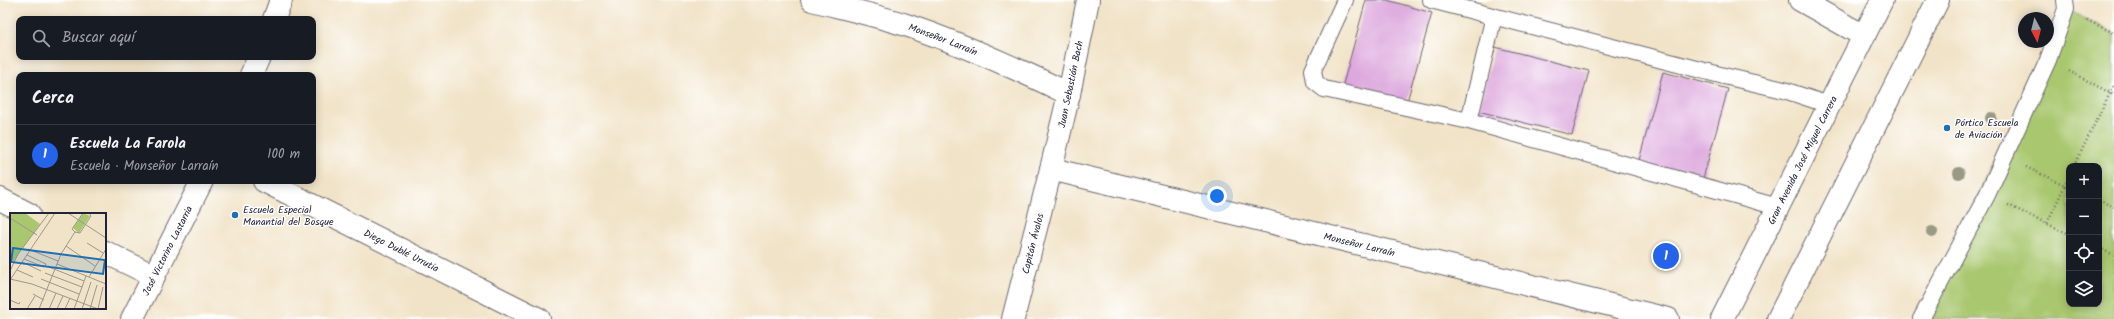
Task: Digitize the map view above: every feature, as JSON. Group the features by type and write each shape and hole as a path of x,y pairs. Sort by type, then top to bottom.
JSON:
{"street":[{"path":"275,16 281,0"},
{"name":"Monseñor Larraín","path":"812,0 905,25 960,44 1015,67 1069,94"},
{"name":"Juan Sebastián Bach","path":"1051,169 1069,94 1088,0"},
{"path":"1800,0 1864,36"},
{"name":"Gran Avenida José Miguel Carrera","path":"1722,319 1882,0"},
{"path":"1778,319 1938,0"},
{"path":"252,72 258,60"},
{"name":"Monseñor Larraín","path":"1051,169 1668,319"},
{"name":"Capitán Ávalos","path":"1013,319 1051,169"},
{"name":"José Victorino Lastarria","path":"132,319 200,184"},
{"name":"Diego Dublé Urrutia","path":"270,184 539,319"},
{"path":"0,199 27,213"},
{"path":"106,252 154,276"}],"lane":[{"path":"1345,0 1313,70 1315,82 1324,89 1469,121 1778,207"},
{"path":"1431,0 1724,76 1784,90 1829,105"},
{"path":"1921,319 1987,195 2048,60 2065,5"},
{"path":"1469,121 1494,16"}],"path":[{"path":"2065,5 2114,33"},
{"path":"2048,60 2114,95"},
{"path":"2075,163 2114,85"},
{"path":"2004,156 2065,185 2046,223"},
{"path":"1987,195 2066,233"},
{"path":"2102,201 2114,207"},
{"path":"2102,249 2114,255"}],"green space":[{"path":"2066,9 2114,33 2114,319 1921,319 2048,48 2054,48 2054,35"}],"building":[{"path":"1366,0 1387,0 1432,13 1406,105 1342,88"},
{"path":"1495,47 1589,71 1572,135 1478,111"},
{"path":"1663,72 1728,89 1702,182 1638,164"}],"place":[{"name":"Pórtico Escuela de Aviación","path":"1947,128"},
{"name":"Escuela Especial Manantial del Bosque","path":"235,215"},
{"name":"Escuela La Farola","path":"1666,256"}]}
